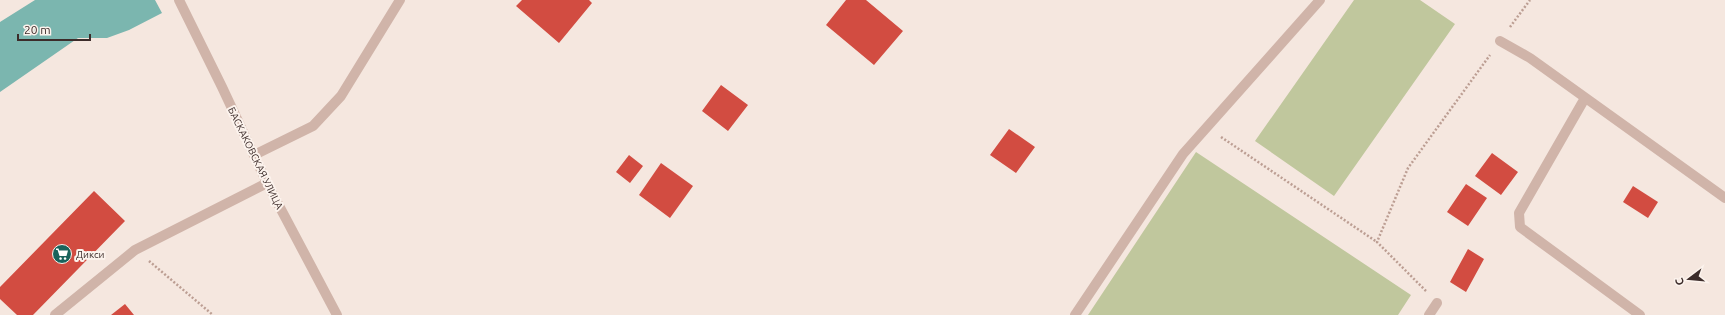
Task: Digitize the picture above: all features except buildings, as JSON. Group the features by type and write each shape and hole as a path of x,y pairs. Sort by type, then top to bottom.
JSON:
{"street":[{"name":"БАСКАКОВСКАЯ УЛИЦА","path":"179,0 267,183 337,315"},
{"path":"254,155 313,126 341,96 400,0"},
{"path":"1075,315 1183,154 1320,0"},
{"path":"1500,41 1530,58 1725,198"},
{"path":"1585,98 1519,213 1520,227 1640,315"},
{"path":"55,315 135,250 267,183"},
{"path":"1429,315 1437,303"}],"path":[{"path":"1377,242 1408,168 1530,0"},
{"path":"1207,127 1377,242 1437,303"},
{"path":"135,250 213,315"}],"green space":[{"path":"1354,0 1420,0 1455,24 1334,196 1255,141"},
{"path":"1196,152 1411,295 1398,315 1088,315"}],"water":[{"path":"35,0 155,0 162,13 129,30 107,38 78,38 0,92 0,22"}],"place":[{"name":"Дикси","path":"62,254"}]}
